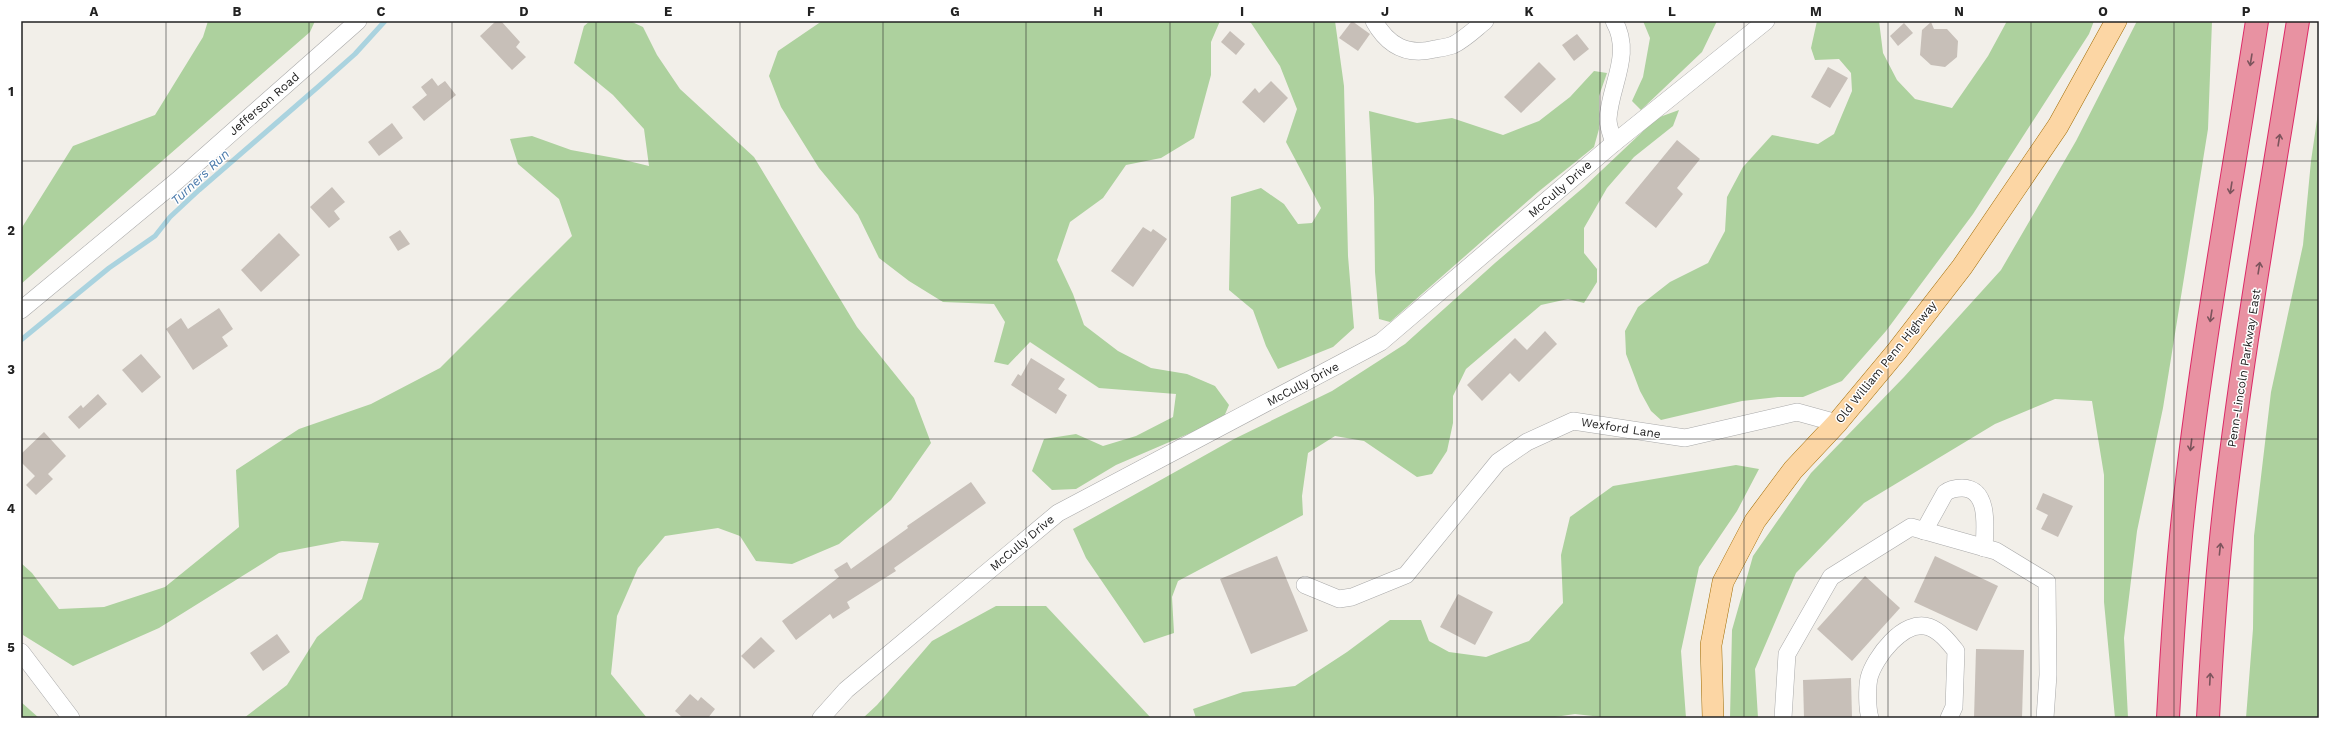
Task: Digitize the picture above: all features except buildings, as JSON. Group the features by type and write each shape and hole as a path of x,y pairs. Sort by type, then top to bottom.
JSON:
{"highway":[{"path":"2168,718 2178,568 2196,410 2257,21"},
{"name":"Penn-Lincoln Parkway East","path":"2208,718 2218,571 2227,486 2298,21"}],"main road":[{"name":"Old William Penn Highway","path":"1713,718 1711,645 1723,582 1755,521 1793,470 1837,423 1897,351 1962,267 2058,126 2116,21"}],"street":[{"name":"Jefferson Road","path":"21,310 178,180 358,21"},
{"path":"1374,21 1384,36 1396,47 1407,51 1428,51 1452,45 1485,21"},
{"path":"1614,21 1619,29 1622,45 1622,62 1608,121 1614,143"},
{"name":"McCully Drive","path":"821,718 846,690 1058,512 1380,342 1614,143 1766,21"},
{"name":"Wexford Lane","path":"1305,585 1339,599 1352,597 1406,575 1498,462 1527,442 1573,421 1685,438 1797,412 1837,423"},
{"path":"1924,531 1945,493 1950,489 1968,488 1976,492 1983,506 1985,525 1984,548"},
{"path":"1783,718 1787,654 1831,577 1911,527 1996,551 2047,582 2048,676 2045,718"},
{"path":"1870,718 1869,679 1880,653 1894,639 1909,628 1928,626 1945,637 1956,650 1954,707 1948,718"},
{"path":"21,652 71,718"}],"green space":[{"path":"208,21 315,21 310,32 21,284 21,229 73,146 155,115 203,37"},
{"path":"590,21 630,21 643,27 657,55 680,89 754,157 857,327 914,398 931,443 891,500 839,544 792,564 756,561 740,536 718,528 665,536 638,568 617,616 611,674 647,718 244,718 287,685 317,637 362,599 379,543 342,541 279,553 159,628 73,666 23,635 21,563 32,573 59,609 104,607 165,587 239,527 236,470 299,429 371,404 440,368 572,236 559,199 518,164 510,139 532,136 571,150 649,166 644,129 613,95 574,63 584,26"},
{"path":"822,21 1220,21 1211,42 1211,75 1194,138 1161,158 1126,165 1103,198 1070,222 1057,260 1073,294 1084,325 1118,351 1151,368 1187,374 1215,386 1229,405 1223,419 1116,465 1076,489 1052,490 1032,471 1044,439 1076,434 1103,446 1136,436 1173,417 1176,394 1099,388 1030,342 1008,365 994,362 1005,322 994,304 943,302 909,281 879,258 858,215 819,168 781,107 769,76 778,51"},
{"path":"1247,21 1335,21 1344,86 1348,256 1354,328 1333,347 1278,369 1266,346 1253,310 1229,290 1231,197 1261,188 1284,204 1298,224 1312,223 1321,208 1286,142 1297,109 1280,66 1251,23"},
{"path":"1643,21 1717,21 1702,52 1641,110 1632,101 1643,77 1650,38"},
{"path":"1817,21 1879,21 1883,53 1897,80 1915,99 1952,108 1988,56 2007,21 2094,21 2089,34 1973,214 1886,331 1842,381 1803,397 1778,397 1742,401 1661,420 1651,411 1640,391 1626,354 1625,331 1638,307 1670,282 1708,263 1725,231 1727,197 1743,167 1772,135 1818,144 1834,134 1852,91 1851,73 1839,59 1815,60 1811,48"},
{"path":"2137,21 2212,21 2208,129 2163,408 2137,531 2124,638 2128,718 2115,718 2104,602 2104,475 2092,401 2055,399 1995,424 1864,503 1796,573 1755,669 1758,718 1730,718 1732,630 1753,556 1811,473 1904,377 2001,270 2076,141"},
{"path":"1594,71 1607,73 1599,96 1599,129 1594,147 1538,192 1390,322 1379,319 1375,272 1374,198 1369,111 1417,123 1452,118 1503,135 1539,121 1570,97"},
{"path":"2319,106 2319,718 2246,718 2253,629 2254,536 2271,392 2303,245 2311,161"},
{"path":"1679,110 1673,126 1634,157 1607,188 1584,228 1584,253 1597,269 1597,282 1584,303 1568,299 1541,305 1466,369 1453,396 1453,423 1447,451 1432,474 1417,477 1364,441 1335,436 1308,453 1302,496 1303,515 1178,581 1172,597 1174,633 1144,643 1086,558 1073,529 1234,439 1332,391 1405,344 1495,263 1584,187 1657,118"},
{"path":"1736,465 1759,469 1737,511 1699,567 1681,651 1686,718 1610,718 1575,714 1548,718 1196,718 1193,709 1243,692 1295,686 1347,652 1390,620 1421,620 1429,641 1449,652 1486,657 1529,641 1563,603 1561,555 1570,517 1613,486"},
{"path":"996,606 1046,606 1151,718 863,718 877,705 932,641"},
{"path":"21,702 39,718 21,718"}],"waterway":[{"name":"Turners Run","path":"21,340 109,268 155,236 170,217 355,54 385,21"}]}
